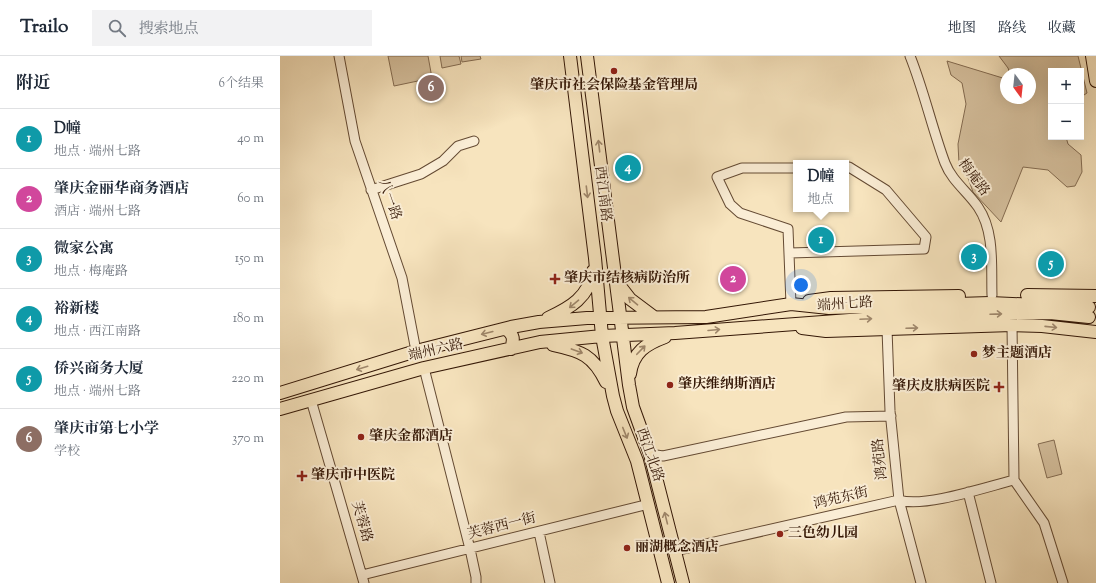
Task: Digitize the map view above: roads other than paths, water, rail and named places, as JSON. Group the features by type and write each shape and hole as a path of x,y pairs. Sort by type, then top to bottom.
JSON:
{"main road":[{"name":"西江南路","path":"570,56 592,231 602,336"},
{"name":"西江南路","path":"587,56 616,281 621,335"},
{"path":"1092,56 1096,81"},
{"path":"592,231 601,234 609,229"},
{"path":"539,322 566,310 583,295 591,281 595,258"},
{"path":"616,281 630,299 654,317"},
{"path":"792,304 831,298 992,295 1096,296"},
{"name":"端州七路","path":"539,322 601,318 706,317 792,304 828,308 990,303 1043,304 1089,312 935,316 827,321 676,334 602,336"},
{"name":"端州六路","path":"280,393 416,351 506,328 539,322"},
{"path":"775,325 826,331 1012,325 1042,326 1096,332"},
{"path":"506,328 512,334 514,340 511,349"},
{"path":"628,385 633,360 638,352 648,343 676,334"},
{"name":"西江北路","path":"621,335 628,385 633,407 650,454 683,583"},
{"name":"端州六路","path":"280,409 424,368 540,342 602,336"},
{"name":"西江北路","path":"602,336 617,411 637,461 668,583"},
{"path":"540,342 581,352 587,356 597,364 613,396"},
{"path":"617,411 633,407"}],"street":[{"name":"八一路","path":"339,56 355,141 402,278 416,351"},
{"name":"梅庵路","path":"910,56 946,164 956,182 977,206 988,227 990,237 992,295"},
{"path":"371,190 421,174 443,161 458,146 474,141"},
{"path":"790,253 924,249 926,237 886,190 849,167"},
{"path":"792,304 788,229 740,213 730,204 717,177 742,168 793,168"},
{"path":"1012,325 1014,480 1044,523 1063,583"},
{"name":"鸿苑路","path":"887,329 891,416 899,500 921,583"},
{"path":"424,368 470,549 476,583"},
{"name":"芙蓉路","path":"312,400 363,579"},
{"path":"650,454 663,456 846,417 891,416"},
{"name":"鸿苑东街","path":"675,551 899,500 908,503 925,502 1014,480"},
{"path":"968,492 991,583"},
{"name":"芙蓉西一街","path":"363,579 470,549 649,504"},
{"path":"539,532 550,583"}],"place":[{"name":"肇庆市社会保险基金管理局","path":"614,71"},
{"name":"肇庆市第七小学","path":"431,88"},
{"name":"裕新楼","path":"628,168"},
{"name":"D幢","path":"821,240"},
{"name":"微家公寓","path":"974,257"},
{"name":"侨兴商务大厦","path":"1051,264"},
{"name":"肇庆市结核病防治所","path":"555,279"},
{"name":"肇庆金丽华商务酒店","path":"733,279"},
{"name":"梦主题酒店","path":"974,354"},
{"name":"肇庆维纳斯酒店","path":"670,385"},
{"name":"肇庆皮肤病医院","path":"999,387"},
{"name":"肇庆金都酒店","path":"361,437"},
{"name":"肇庆市中医院","path":"302,476"},
{"name":"三色幼儿园","path":"780,534"},
{"name":"丽湖概念酒店","path":"627,548"}]}
